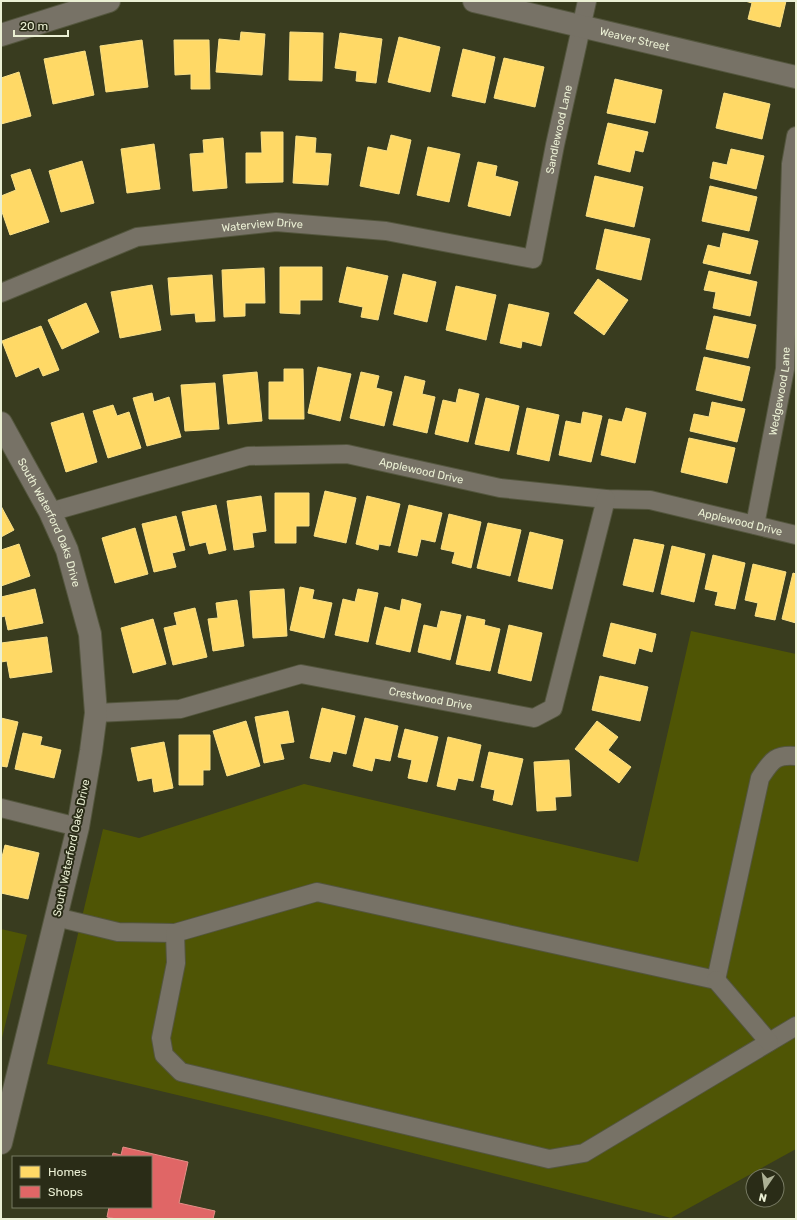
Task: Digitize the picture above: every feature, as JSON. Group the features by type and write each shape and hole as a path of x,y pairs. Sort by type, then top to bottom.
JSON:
{"street":[{"path":"1,35 107,1"},
{"name":"Weaver Street","path":"474,1 796,77"},
{"name":"Sandlewood Lane","path":"532,259 555,145 587,1"},
{"name":"Wedgewood Lane","path":"755,525 785,370 791,164 796,136"},
{"name":"Waterview Drive","path":"1,293 137,237 276,222 386,231 532,259"},
{"name":"South Waterford Oaks Drive","path":"1,423 50,512 67,550 90,634 96,713 78,827 1,1143"},
{"name":"Applewood Drive","path":"50,512 248,456 347,454 500,488 606,499 650,500 796,535"},
{"name":"Crestwood Drive","path":"96,713 180,709 301,674 534,718 553,708 606,499"},
{"path":"716,980 760,778 772,761 784,755 796,756"},
{"path":"1,808 78,827"},
{"path":"56,917 118,932 175,933 317,892 716,980 769,1042"},
{"path":"175,933 176,963 161,1038 164,1055 181,1072 549,1159 584,1153 796,1026"}],"green space":[{"path":"691,631 796,654 796,1149 762,1168 745,1168 745,1177 671,1218 266,1116 47,1064 103,829 139,838 304,784 638,862"},
{"path":"1,929 27,935 1,1042"}],"building: Homes":[{"path":"745,1 786,1 780,27 748,19 752,3"},
{"path":"241,32 265,34 262,75 216,72 219,39 240,41"},
{"path":"290,32 323,33 322,81 289,80"},
{"path":"340,33 382,39 376,83 356,81 357,71 335,68"},
{"path":"399,37 440,47 430,92 388,82"},
{"path":"142,40 148,87 106,92 100,46"},
{"path":"174,40 209,40 210,89 191,89 191,74 175,75"},
{"path":"463,49 495,57 485,103 452,96"},
{"path":"85,51 94,95 53,104 44,59"},
{"path":"504,58 544,67 535,107 494,98"},
{"path":"19,72 31,116 1,124 1,78"},
{"path":"615,79 662,90 655,123 607,113"},
{"path":"724,93 770,104 762,139 716,128"},
{"path":"608,123 648,132 643,152 635,150 630,172 598,164"},
{"path":"261,132 283,132 283,182 246,183 246,153 262,153"},
{"path":"391,135 411,140 399,194 360,186 368,147 387,151"},
{"path":"296,136 316,138 315,153 331,154 328,185 293,183"},
{"path":"223,138 227,188 193,191 190,154 204,153 203,140"},
{"path":"154,144 160,189 127,193 121,149"},
{"path":"428,147 460,154 449,202 417,195"},
{"path":"731,149 764,156 756,189 710,178 713,162 727,165"},
{"path":"82,161 94,203 61,212 49,171"},
{"path":"478,162 497,166 495,176 518,182 510,216 468,206"},
{"path":"30,169 49,222 10,235 1,209 1,196 16,190 11,175"},
{"path":"595,176 643,187 634,227 586,216"},
{"path":"710,186 757,197 749,231 702,221"},
{"path":"605,229 650,239 641,280 596,269"},
{"path":"723,233 758,241 750,274 703,263 708,245 720,248"},
{"path":"280,267 322,267 322,300 300,300 300,314 280,313"},
{"path":"347,267 388,276 378,320 361,317 363,307 339,302"},
{"path":"264,268 265,303 245,303 245,316 224,317 222,270"},
{"path":"709,271 757,282 750,316 713,308 716,292 704,290"},
{"path":"403,274 436,282 427,322 394,314"},
{"path":"212,275 215,321 196,322 195,313 171,315 168,278"},
{"path":"598,279 628,300 604,335 574,313"},
{"path":"152,285 161,330 120,338 111,292"},
{"path":"456,286 496,295 486,340 446,330"},
{"path":"86,303 99,332 62,349 48,320"},
{"path":"509,304 549,313 541,346 522,341 521,348 500,343"},
{"path":"714,316 756,325 748,358 706,349"},
{"path":"41,326 59,370 43,376 39,367 16,377 2,341"},
{"path":"704,357 750,367 742,401 696,390"},
{"path":"318,367 351,374 340,421 308,413"},
{"path":"284,369 303,369 304,419 269,419 269,382 284,382"},
{"path":"257,372 262,421 228,424 223,375"},
{"path":"361,372 379,376 376,388 392,392 384,426 350,418"},
{"path":"405,376 425,381 422,394 435,397 427,433 393,425"},
{"path":"215,383 219,429 185,431 181,385"},
{"path":"459,389 479,394 468,442 435,434 443,400 456,403"},
{"path":"152,393 154,402 169,397 181,437 147,446 133,398"},
{"path":"486,398 519,406 509,451 475,444"},
{"path":"712,402 745,409 737,442 690,431 694,414 709,417"},
{"path":"113,405 117,416 129,412 141,448 108,458 93,411"},
{"path":"527,408 559,415 549,461 517,454"},
{"path":"626,408 646,413 635,463 601,455 609,419 622,422"},
{"path":"583,412 602,416 591,462 559,455 566,421 581,424"},
{"path":"83,413 97,462 66,472 51,423"},
{"path":"689,438 735,448 727,483 681,472"},
{"path":"325,491 356,498 346,543 314,536"},
{"path":"275,493 309,493 309,526 296,526 296,543 275,543"},
{"path":"261,496 266,531 252,533 254,547 234,550 227,501"},
{"path":"367,496 400,504 390,546 379,544 378,550 356,544"},
{"path":"216,505 226,550 209,554 206,542 190,546 182,512"},
{"path":"409,505 442,513 435,542 421,539 417,556 398,552"},
{"path":"1,506 14,530 1,537"},
{"path":"449,514 481,522 471,568 452,563 455,552 441,549"},
{"path":"176,516 185,550 172,553 176,567 154,572 142,524"},
{"path":"488,523 521,530 510,576 477,568"},
{"path":"135,528 148,574 115,583 102,538"},
{"path":"530,532 563,540 552,589 518,581"},
{"path":"634,539 664,545 653,592 623,585"},
{"path":"19,544 30,576 1,586 1,550"},
{"path":"672,546 705,554 694,602 661,594"},
{"path":"713,555 745,563 735,609 715,605 718,592 705,589"},
{"path":"753,564 786,572 775,620 755,616 758,603 745,600"},
{"path":"793,573 796,574 796,623 782,619"},
{"path":"300,587 314,590 312,599 332,603 324,638 290,630"},
{"path":"35,589 43,623 8,630 5,616 1,617 1,597"},
{"path":"284,589 287,636 253,638 250,591"},
{"path":"358,589 378,593 368,642 335,635 343,599 355,602"},
{"path":"402,599 421,604 410,652 376,644 385,607 400,611"},
{"path":"237,600 244,646 213,651 208,619 218,618 216,603"},
{"path":"195,608 207,657 173,665 164,628 177,625 174,613"},
{"path":"441,611 461,615 450,660 418,652 424,625 437,628"},
{"path":"467,616 485,620 484,625 500,629 490,671 456,664"},
{"path":"153,619 166,664 133,673 121,628"},
{"path":"611,623 656,634 652,652 639,648 635,664 603,656"},
{"path":"509,625 542,633 531,681 498,673"},
{"path":"47,637 52,672 10,678 7,661 1,662 1,643"},
{"path":"600,676 648,687 640,721 592,710"},
{"path":"322,708 355,716 346,754 333,751 330,762 310,758"},
{"path":"288,711 294,742 280,744 284,759 264,763 255,717"},
{"path":"1,718 18,722 7,767 1,766"},
{"path":"365,718 398,726 390,761 375,758 372,771 353,766"},
{"path":"246,721 260,766 227,776 213,731"},
{"path":"597,721 618,737 608,750 631,767 619,783 575,749"},
{"path":"405,729 438,737 427,782 408,778 412,760 398,757"},
{"path":"23,733 42,737 40,745 61,750 54,778 15,769"},
{"path":"179,735 210,735 210,770 203,770 203,785 179,785"},
{"path":"448,737 481,745 473,781 458,778 455,790 437,786"},
{"path":"164,742 173,788 154,792 152,778 138,781 131,748"},
{"path":"489,752 523,759 512,805 493,800 495,790 481,787"},
{"path":"569,760 571,796 555,797 556,810 537,811 534,762"},
{"path":"5,845 39,853 28,899 1,893 1,861"}],"building: Shops":[{"path":"123,1147 188,1162 179,1203 215,1211 213,1219 116,1219 107,1217 109,1208 152,1208 152,1156 112,1156 113,1153 121,1155"}]}
